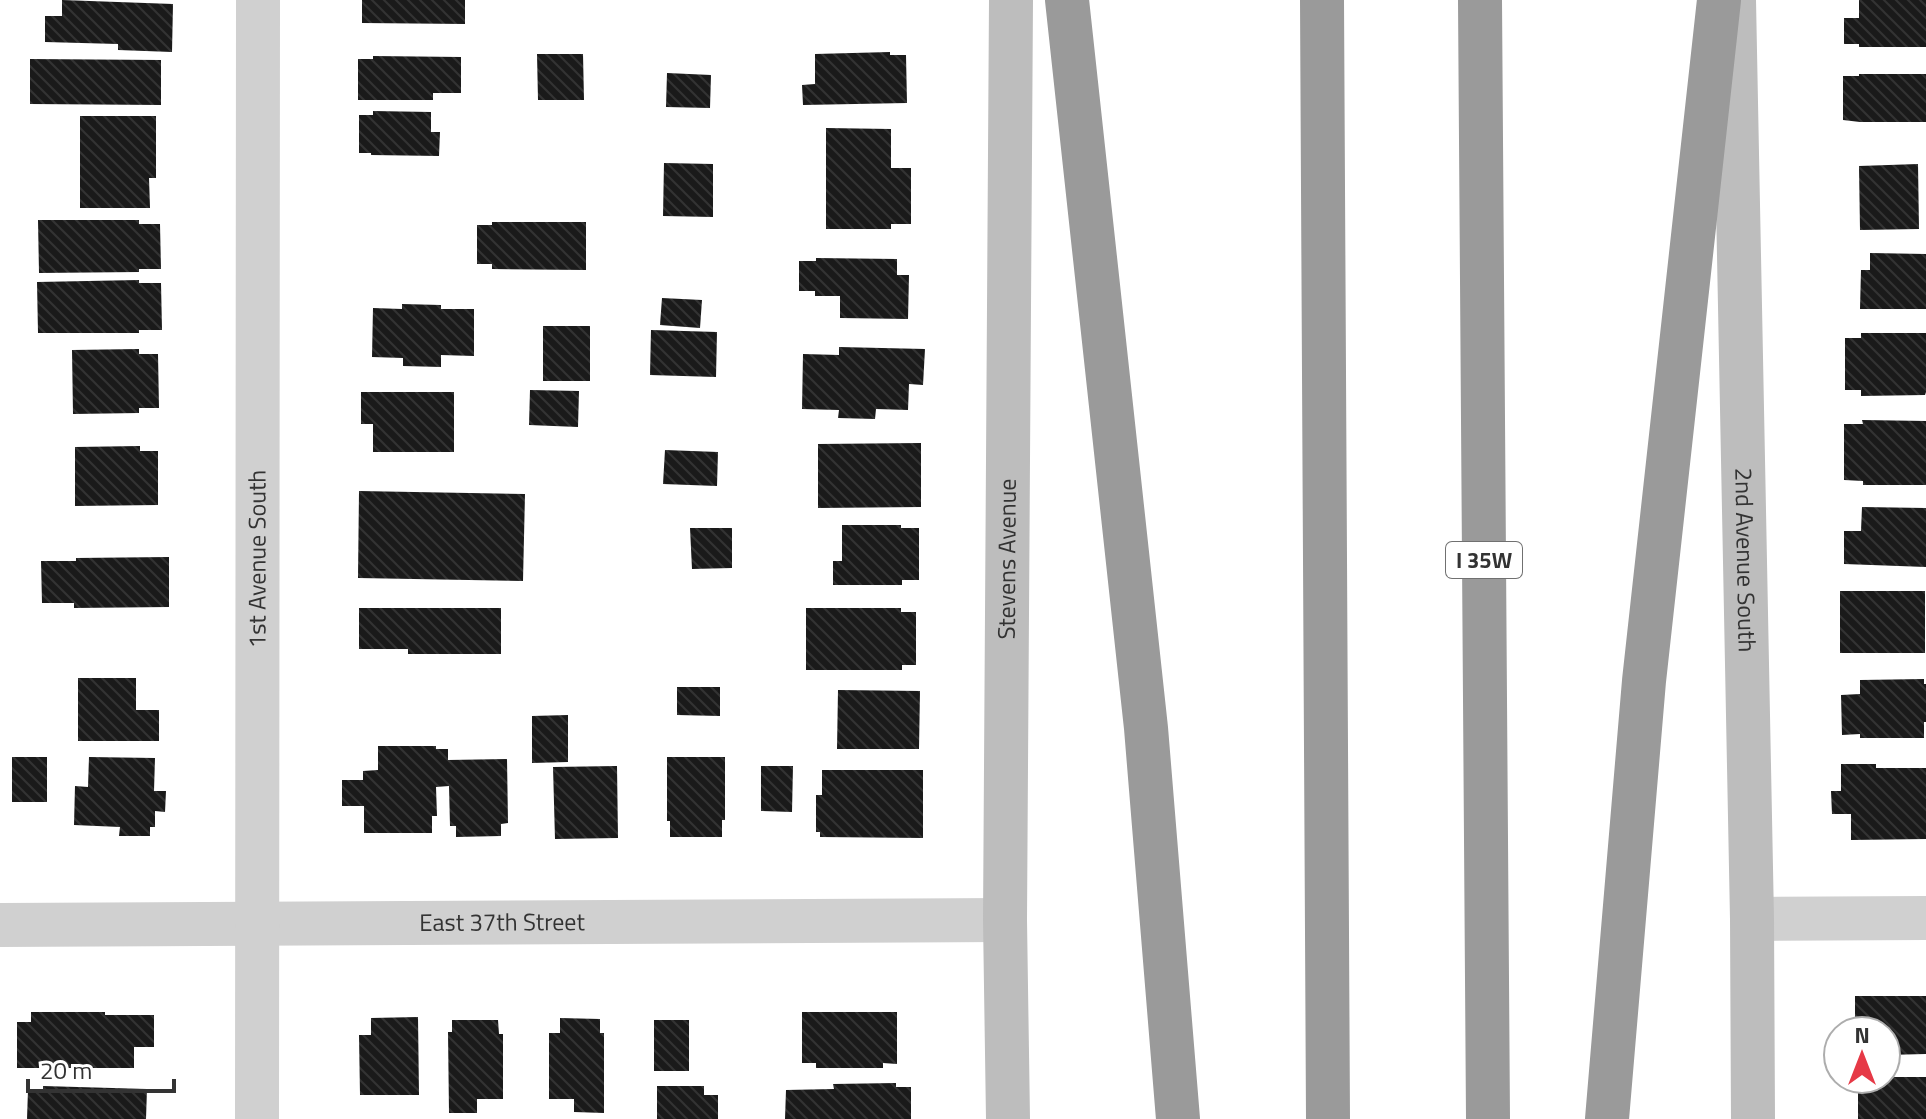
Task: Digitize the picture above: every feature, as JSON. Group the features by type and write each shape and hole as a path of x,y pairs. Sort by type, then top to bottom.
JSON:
{"highway":[{"path":"1067,0 1146,728 1178,1119"},
{"path":"1322,0 1328,1119"},
{"name":"I 35W","path":"1480,0 1488,1119"},
{"path":"1607,1119 1644,681 1719,0"}],"street":[{"name":"1st Avenue South","path":"257,1119 258,0"},
{"name":"Stevens Avenue","path":"1008,1119 1005,920 1011,0"},
{"name":"2nd Avenue South","path":"1734,0 1753,1119"},
{"path":"1752,919 1926,918"},
{"name":"East 37th Street","path":"0,925 1005,920"}],"building":[{"path":"62,0 173,4 172,52 118,50 118,44 45,42 45,16 62,16"},
{"path":"362,0 465,0 465,24 362,23"},
{"path":"1859,0 1926,0 1926,47 1859,47 1859,44 1844,44 1844,18 1859,18"},
{"path":"890,52 890,55 906,55 907,103 803,105 802,85 815,84 815,54"},
{"path":"537,54 583,54 584,100 538,100"},
{"path":"373,56 461,57 461,93 433,93 433,100 358,100 358,59 373,59"},
{"path":"30,59 161,60 161,105 30,104"},
{"path":"667,73 711,75 710,108 666,107"},
{"path":"1926,74 1926,122 1843,120 1843,76"},
{"path":"373,111 431,112 431,132 440,132 439,156 359,153 359,115 373,115"},
{"path":"80,116 156,116 156,178 149,178 150,208 80,208"},
{"path":"826,128 891,129 891,168 911,168 911,224 891,224 891,229 826,229"},
{"path":"664,163 713,164 713,217 663,216"},
{"path":"1918,164 1919,229 1860,230 1859,166"},
{"path":"38,220 139,220 139,224 160,224 161,269 39,273"},
{"path":"492,222 586,222 586,270 492,269 492,264 477,264 477,225 492,225"},
{"path":"1870,253 1926,254 1926,309 1860,309 1861,270 1870,270"},
{"path":"816,258 897,259 897,275 909,275 908,319 840,318 840,296 815,296 815,291 799,291 799,261 816,261"},
{"path":"139,280 139,283 161,283 162,330 139,330 139,333 38,333 37,282"},
{"path":"662,298 702,300 700,328 660,325"},
{"path":"402,304 474,309 474,356 441,355 441,367 403,366 403,358 372,357 373,308 402,309"},
{"path":"543,326 590,326 590,381 543,381"},
{"path":"651,330 717,332 716,377 650,375"},
{"path":"1861,333 1926,333 1925,395 1861,396 1861,390 1845,390 1845,338 1861,338"},
{"path":"839,347 925,349 923,385 909,384 908,410 876,409 875,419 838,418 839,410 802,409 803,354 839,355"},
{"path":"139,349 139,354 158,354 159,408 139,408 139,413 73,414 72,350"},
{"path":"530,390 579,391 578,427 529,425"},
{"path":"361,392 454,392 454,452 373,452 373,424 361,424"},
{"path":"1862,420 1926,421 1926,485 1863,485 1863,481 1844,480 1844,424 1863,424"},
{"path":"921,443 921,507 818,508 818,444"},
{"path":"140,446 140,451 158,451 158,505 75,506 75,447"},
{"path":"665,450 718,452 717,486 663,484"},
{"path":"359,491 525,494 523,581 358,578"},
{"path":"1862,507 1926,508 1926,567 1844,564 1844,531 1861,531"},
{"path":"842,525 919,528 919,580 902,580 902,585 833,585 833,561 842,561"},
{"path":"690,528 732,528 732,568 692,569"},
{"path":"169,557 169,607 74,608 74,603 42,603 41,561"},
{"path":"1840,591 1925,591 1925,653 1840,653"},
{"path":"359,608 501,608 501,654 408,654 408,649 359,649"},
{"path":"806,608 901,608 901,612 916,612 916,665 902,665 902,670 806,670"},
{"path":"78,678 136,678 136,710 159,710 159,741 78,741"},
{"path":"1924,679 1924,738 1842,735 1841,695 1860,694 1860,680"},
{"path":"677,687 720,687 720,716 677,715"},
{"path":"838,690 920,691 919,749 837,749"},
{"path":"568,715 568,762 532,763 532,716"},
{"path":"378,746 436,746 436,749 448,749 448,760 507,759 508,823 501,824 501,836 456,837 456,826 450,826 449,786 436,787 437,816 432,816 432,833 364,833 364,806 342,806 342,780 363,780 363,771 378,770"},
{"path":"12,757 47,757 47,802 12,802"},
{"path":"89,757 155,758 154,791 166,791 165,812 155,811 155,827 150,827 150,836 119,836 120,827 74,825 75,786 88,787"},
{"path":"667,757 725,757 722,837 670,837"},
{"path":"1841,764 1926,768 1926,839 1851,840 1851,814 1832,814 1831,791 1841,791"},
{"path":"617,766 618,838 555,839 553,767"},
{"path":"761,766 793,766 792,812 761,811"},
{"path":"822,770 923,770 923,838 820,837 820,832 816,832 816,795 822,795"},
{"path":"1855,996 1926,996 1926,1054 1902,1055 1902,1015 1855,1015"},
{"path":"31,1012 154,1015 154,1047 134,1047 134,1068 17,1068 17,1022 31,1022"},
{"path":"802,1012 897,1012 897,1064 883,1063 883,1068 816,1068 816,1063 802,1063"},
{"path":"418,1017 419,1095 360,1095 359,1035 371,1035 371,1018"},
{"path":"560,1018 600,1019 600,1033 604,1033 604,1113 574,1112 574,1099 549,1099 549,1033 560,1033"},
{"path":"452,1020 498,1020 499,1034 503,1034 503,1099 477,1099 477,1113 449,1113 448,1032 452,1032"},
{"path":"654,1020 689,1020 689,1071 654,1071"},
{"path":"1902,1077 1926,1077 1926,1119 1858,1119 1858,1095 1902,1095"},
{"path":"896,1083 896,1087 911,1087 911,1119 785,1119 786,1090 834,1089 833,1084"},
{"path":"43,1086 147,1089 146,1119 27,1119 28,1090 43,1090"},
{"path":"657,1086 704,1086 704,1095 718,1095 718,1119 657,1119"}]}
